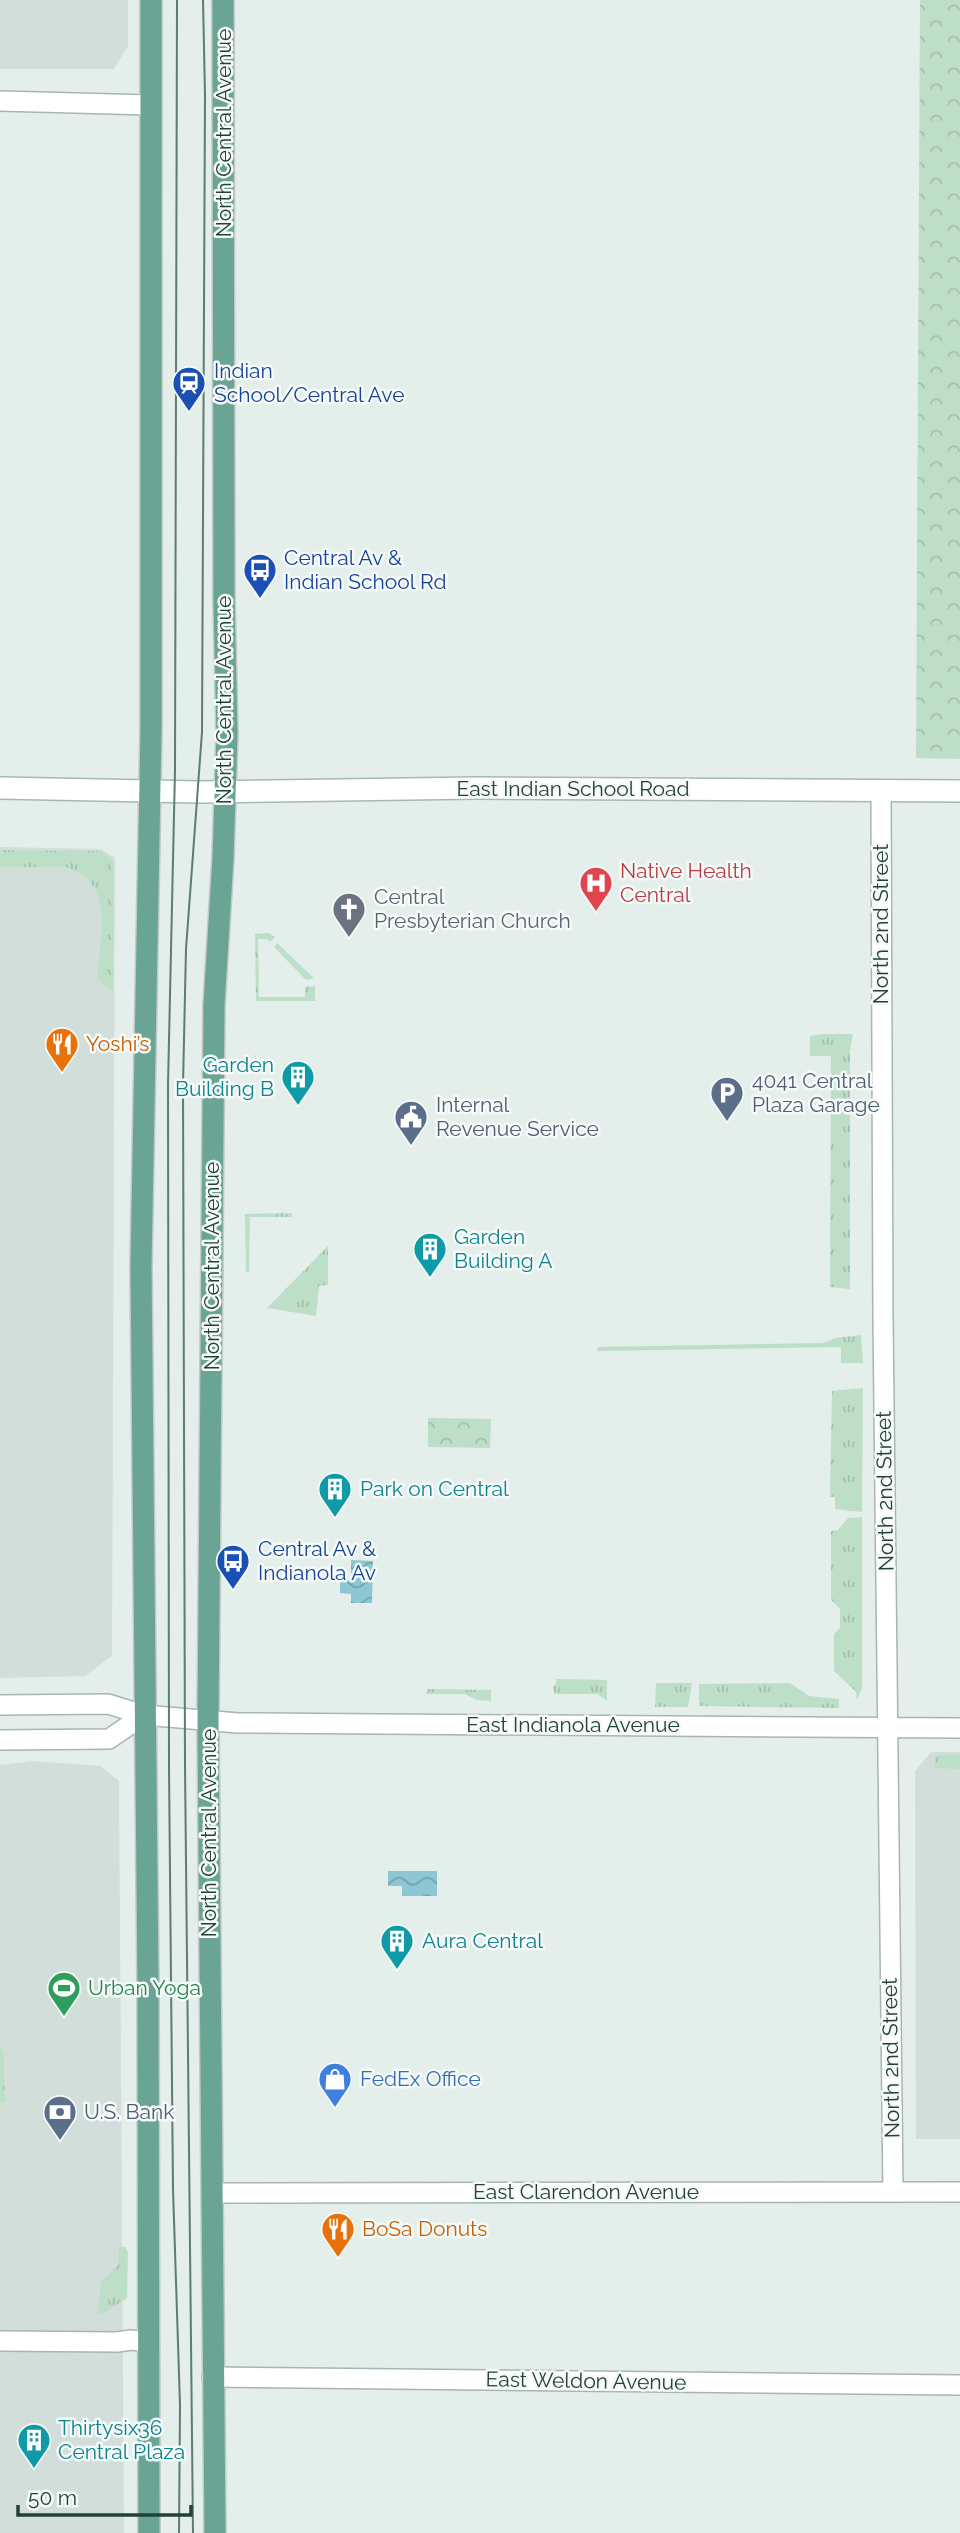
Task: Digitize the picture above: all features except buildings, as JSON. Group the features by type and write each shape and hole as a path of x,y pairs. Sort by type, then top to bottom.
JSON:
{"main road":[{"path":"149,2533 141,1266 149,791 151,0"},
{"name":"North Central Avenue","path":"215,2533 208,1721 214,1005 227,733 224,600 223,0"},
{"name":"East Indian School Road","path":"0,788 225,793 476,788 960,790"}],"street":[{"path":"0,101 150,105"},
{"name":"North 2nd Street","path":"881,790 892,2192"},
{"name":"East Indianola Avenue","path":"0,1705 108,1703 144,1715 252,1724 960,1728"},
{"path":"0,1740 109,1739 144,1715"},
{"name":"East Clarendon Avenue","path":"212,2193 960,2192"},
{"path":"0,2341 149,2342"},
{"name":"East Weldon Avenue","path":"212,2377 960,2385"}],"shaded area":[{"path":"0,0 128,0 128,46 114,69 0,69"},
{"path":"0,847 101,849 115,858 112,1656 85,1676 0,1678"},
{"path":"931,1752 960,1752 960,2139 916,2139 915,1771"},
{"path":"33,1761 100,1766 119,1781 124,2533 0,2533 0,1765"}],"green space":[{"path":"920,0 960,0 960,759 916,758"},
{"path":"0,850 101,851 113,861 113,992 97,979 102,914 93,886 82,875 66,867 0,867"},
{"path":"269,933 275,937 270,942 267,939 258,939 259,997 305,997 305,987 315,986 315,1001 256,1001 255,934"},
{"path":"277,943 314,978 306,980 274,947"},
{"path":"853,1034 850,1050 850,1289 830,1287 831,1056 810,1056 810,1036"},
{"path":"292,1213 292,1217 250,1217 249,1272 246,1272 245,1214"},
{"path":"328,1246 328,1285 319,1286 316,1316 267,1308"},
{"path":"861,1335 863,1363 841,1363 841,1347 597,1351 598,1347 823,1343 836,1338"},
{"path":"863,1388 862,1512 835,1509 835,1497 830,1497 832,1391"},
{"path":"428,1418 491,1419 490,1448 428,1447"},
{"path":"862,1517 862,1688 857,1700 856,1692 834,1671 834,1634 840,1628 840,1609 831,1600 831,1531 838,1530 848,1518"},
{"path":"556,1679 607,1680 607,1701 598,1694 554,1694"},
{"path":"656,1683 692,1683 688,1707 655,1707"},
{"path":"790,1683 809,1696 839,1699 839,1708 699,1706 699,1684"},
{"path":"428,1689 491,1690 491,1701 477,1700 465,1694 426,1694"},
{"path":"935,1755 960,1755 960,1769 935,1768"},
{"path":"0,2049 3,2049 5,2103 0,2103"},
{"path":"119,2247 125,2247 128,2252 127,2298 102,2314 98,2313 101,2282 118,2265"}],"water":[{"path":"351,1560 373,1561 372,1603 351,1603 351,1594 340,1593 340,1580 351,1580"},
{"path":"388,1871 437,1871 437,1896 402,1896 402,1886 388,1886"}],"tram line":[{"path":"177,0 175,770 168,1085 169,1768 173,2189 180,2405 179,2533"},
{"path":"193,2533 185,1766 183,1085 186,949 202,732 205,95 203,0"}],"place":[{"name":"Indian School/Central Ave","path":"189,413"},
{"name":"Central Av & Indian School Rd","path":"260,600"},
{"name":"Native Health Central","path":"596,913"},
{"name":"Central Presbyterian Church","path":"349,939"},
{"name":"Yoshi’s","path":"62,1074"},
{"name":"Garden Building B","path":"298,1107"},
{"name":"4041 Central Plaza Garage","path":"727,1123"},
{"name":"Internal Revenue Service","path":"411,1147"},
{"name":"Garden Building A","path":"430,1279"},
{"name":"Park on Central","path":"335,1519"},
{"name":"Central Av & Indianola Av","path":"233,1591"},
{"name":"Aura Central","path":"397,1971"},
{"name":"Urban Yoga","path":"64,2018"},
{"name":"FedEx Office","path":"335,2109"},
{"name":"U.S. Bank","path":"60,2142"},
{"name":"BoSa Donuts","path":"338,2259"},
{"name":"Thirtysix36 Central Plaza","path":"34,2470"}]}
